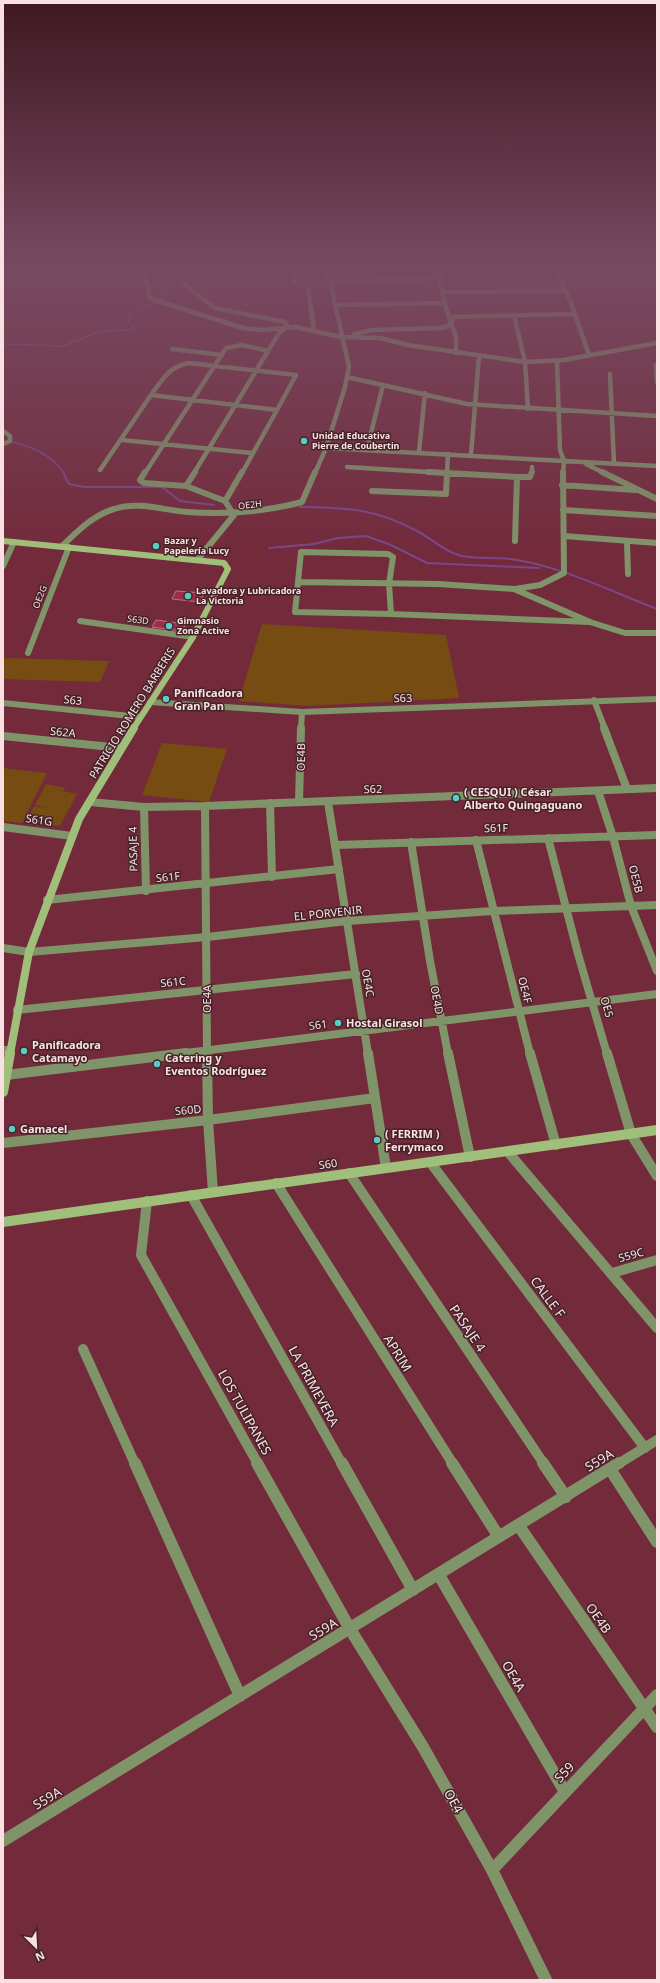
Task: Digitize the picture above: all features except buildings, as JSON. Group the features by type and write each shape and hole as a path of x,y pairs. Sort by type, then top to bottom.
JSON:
{"street":[{"path":"198,559 234,515 228,508 225,501 186,486 140,482 217,363"},
{"path":"186,486 261,363"},
{"name":"OE2H","path":"62,546 91,520 114,508 128,506 234,515 260,512 302,502 309,492 320,455 326,448 347,377 349,363"},
{"path":"471,455 478,363"},
{"path":"524,363 528,409"},
{"path":"298,582 438,584 514,589 540,585 564,573 562,485 564,461 560,450 556,363"},
{"path":"100,470 122,440 151,395 173,366 183,364 215,365 296,374 252,453 234,489 225,501"},
{"path":"656,365 657,382"},
{"path":"610,374 613,413 614,464"},
{"path":"347,377 475,405 657,416"},
{"path":"367,449 383,385"},
{"path":"419,452 425,394"},
{"path":"151,395 191,401 277,410"},
{"path":"3,431 10,436 10,441 3,444"},
{"path":"122,440 252,453"},
{"path":"326,448 367,449 657,466"},
{"path":"372,491 446,494 448,454"},
{"path":"582,462 657,499"},
{"path":"347,467 517,477 530,477 532,475 532,467"},
{"path":"515,541 517,477"},
{"path":"562,485 640,490"},
{"path":"563,510 657,516"},
{"path":"564,536 627,542 657,543"},
{"name":"PATRICIO ROMERO BARBERIS","path":"3,541 198,559 220,562 228,568 193,637 121,748 79,819 29,952 7,1050 6,1074 3,1092"},
{"path":"3,566 14,542"},
{"path":"627,542 628,574"},
{"name":"OE2G","path":"28,653 69,547"},
{"path":"391,615 389,584 393,558 388,554 301,552 295,612 391,615 464,616 590,622"},
{"path":"514,589 590,622 625,633 657,633"},
{"name":"S63D","path":"80,621 193,637"},
{"name":"S63","path":"150,702 302,712 594,700 657,699"},
{"path":"594,700 627,789"},
{"name":"S63","path":"3,703 140,718"},
{"name":"OE4B","path":"300,802 302,712"},
{"name":"S62A","path":"3,736 121,748"},
{"name":"S62","path":"90,802 144,807 205,806 657,788"},
{"name":"OE5B","path":"598,791 613,837 631,906 657,971"},
{"name":"OE4C","path":"328,802 386,1168"},
{"path":"270,803 272,877"},
{"name":"OE4A","path":"205,806 208,1120 213,1192"},
{"name":"PASAJE 4","path":"144,807 146,890"},
{"name":"S61G","path":"3,827 72,836"},
{"name":"S61F","path":"336,845 657,835"},
{"name":"OE5","path":"548,838 566,909 631,1134 657,1176"},
{"name":"OE4F","path":"476,840 518,1012 556,1145"},
{"name":"OE4D","path":"411,842 422,916 441,1022 470,1157"},
{"name":"S61F","path":"48,900 339,869"},
{"name":"EL PORVENIR","path":"3,948 29,952 206,937 347,921 493,911 657,905"},
{"name":"S61C","path":"17,1010 356,974"},
{"name":"S61","path":"6,1074 441,1022 657,994"},
{"name":"S60D","path":"3,1143 208,1120 375,1098"},
{"name":"S60","path":"3,1222 657,1130"},
{"path":"508,1152 657,1328"},
{"name":"CALLE F","path":"430,1162 645,1448"},
{"name":"PASAJE 4","path":"349,1173 566,1497"},
{"name":"APRIM","path":"276,1183 499,1538"},
{"name":"LA PRIMEVERA","path":"190,1195 413,1590"},
{"name":"LOS TULIPANES","path":"147,1202 141,1255 350,1629"},
{"name":"S59C","path":"612,1273 657,1260"},
{"path":"83,1349 240,1696"},
{"name":"S59A","path":"3,1842 657,1440"},
{"path":"610,1469 657,1542"},
{"name":"OE4B","path":"519,1526 657,1727"},
{"name":"OE4A","path":"439,1575 565,1792"},
{"name":"OE4","path":"350,1629 423,1746 492,1870 546,1980"},
{"name":"S59","path":"492,1870 657,1695"}],"shaded area":[{"path":"262,624 446,635 459,698 307,706 239,701"},
{"path":"3,658 109,661 100,682 3,679"},
{"path":"162,743 227,749 209,802 142,795"},
{"path":"3,768 47,773 22,823 3,821"},
{"path":"46,784 65,788 63,791 77,794 60,826 27,821 34,806 54,809 35,805"}],"waterway":[{"path":"9,441 33,448 47,456 59,466 64,473"},
{"path":"63,472 69,484 84,487 162,487 180,501 214,505"},
{"path":"300,507 347,509 374,514 402,523 450,552 462,556 511,559 530,562 567,573 657,609"},
{"path":"269,548 314,544 338,538 366,536 391,545 427,563 539,568"}],"place":[{"name":"Unidad Educativa Pierre de Coubertin","path":"304,441"},
{"name":"Bazar y Papelería Lucy","path":"156,546"},
{"name":"Lavadora y Lubricadora La Victoria","path":"188,596"},
{"name":"Gimnasio Zona Active","path":"169,626"},
{"name":"Panificadora Gran Pan","path":"166,699"},
{"name":"( CESQUI ) César Alberto Quingaguano","path":"456,798"},
{"name":"Hostal Girasol","path":"338,1023"},
{"name":"Panificadora Catamayo","path":"24,1051"},
{"name":"Catering y Eventos Rodríguez","path":"157,1064"},
{"name":"Gamacel","path":"12,1129"},
{"name":"( FERRIM ) Ferrymaco","path":"377,1140"}]}
